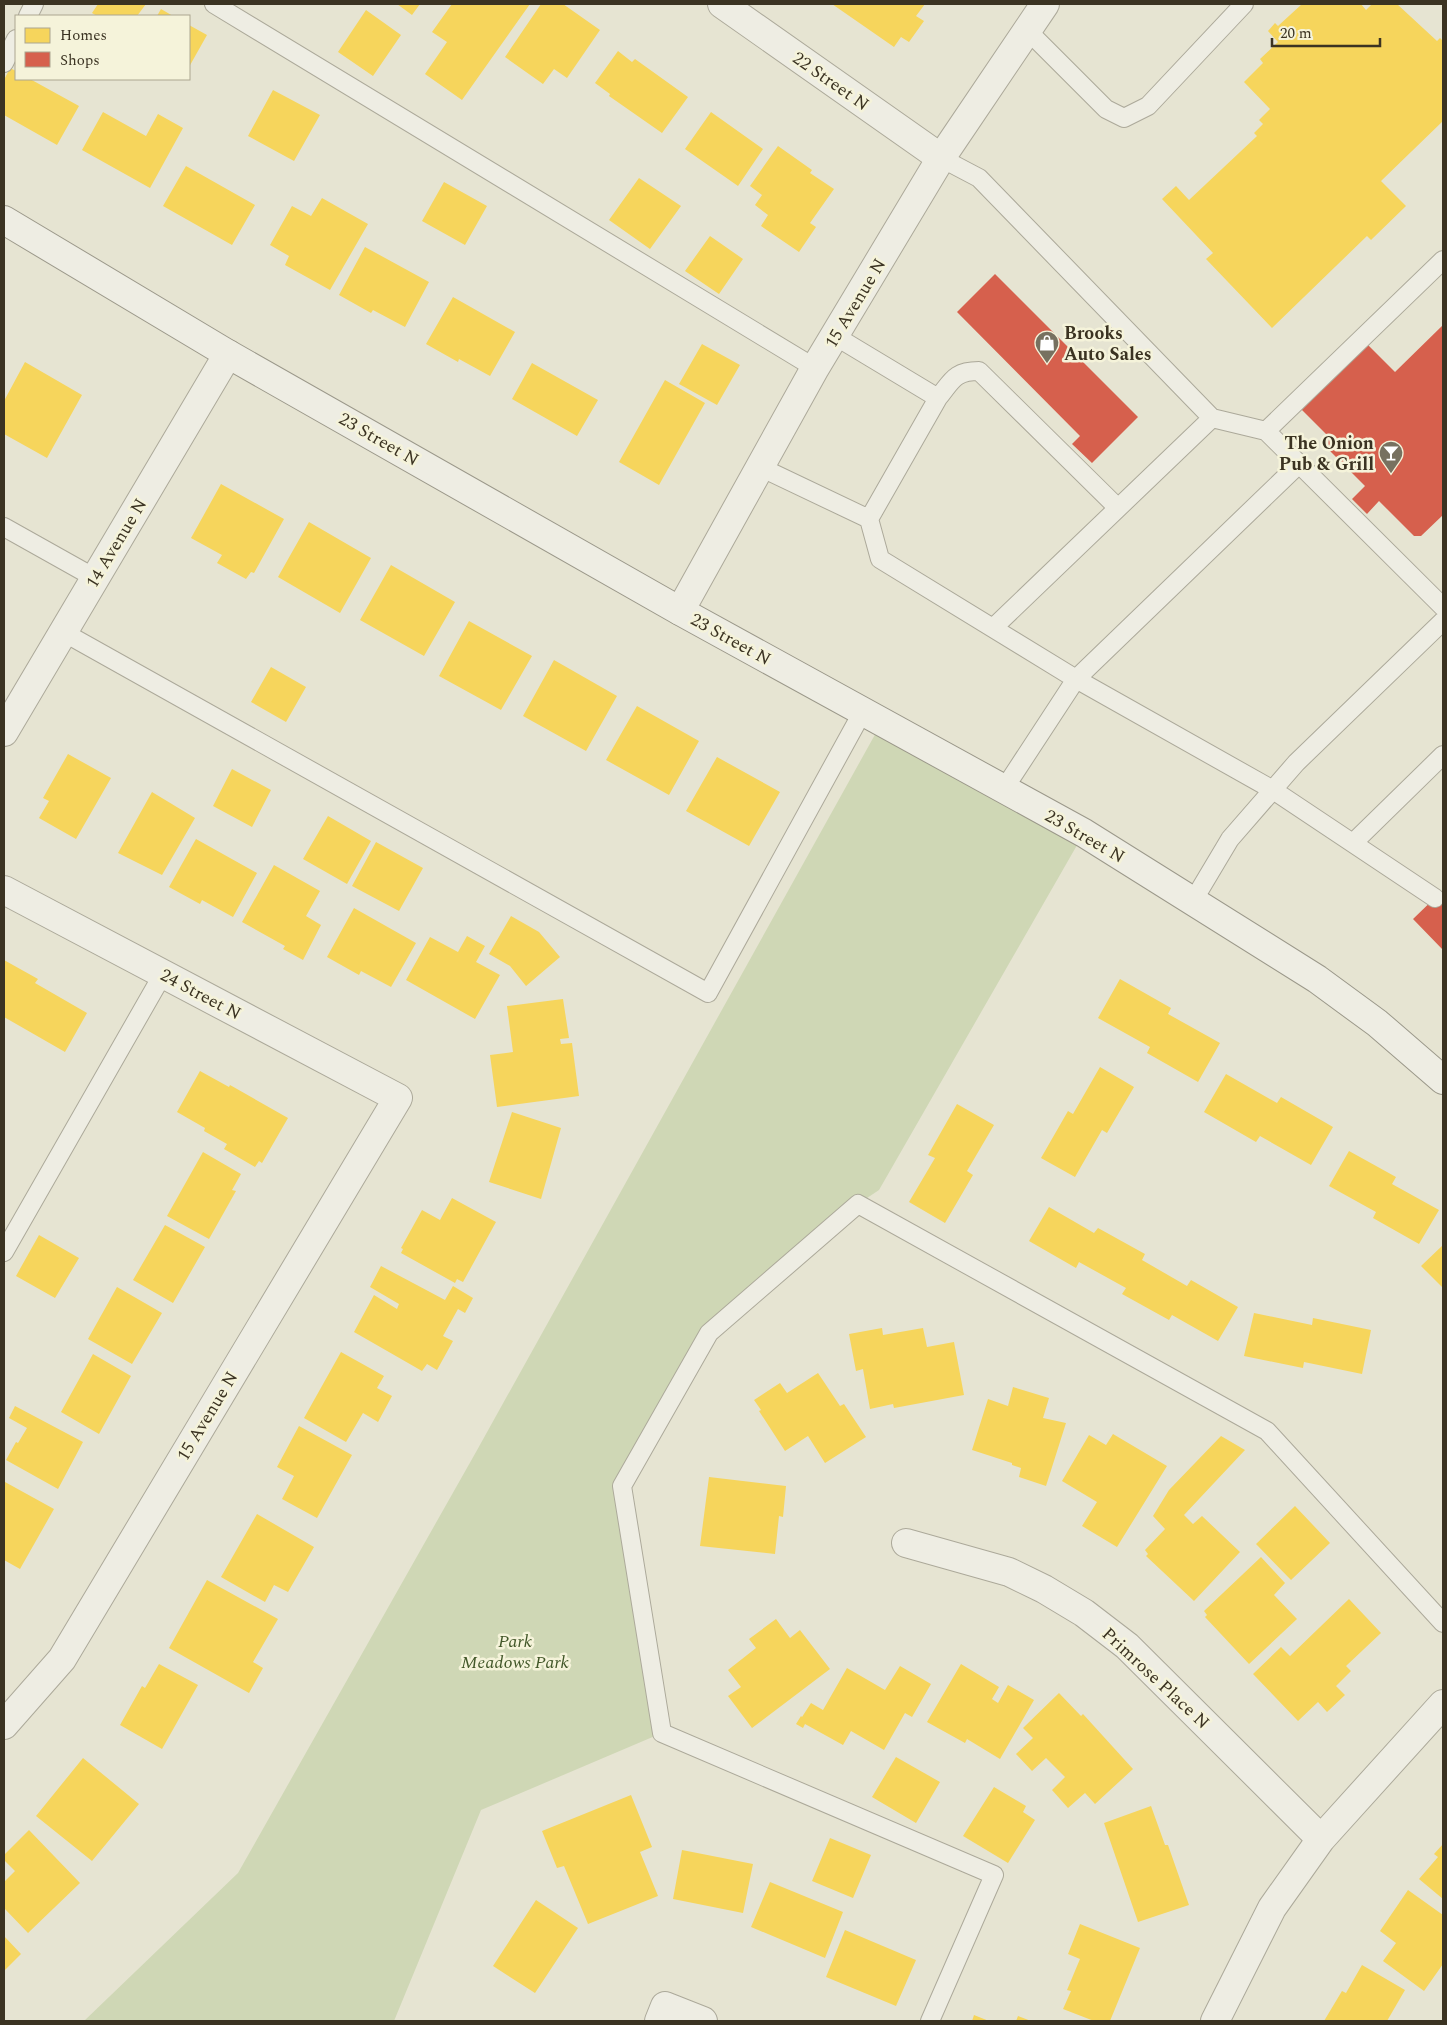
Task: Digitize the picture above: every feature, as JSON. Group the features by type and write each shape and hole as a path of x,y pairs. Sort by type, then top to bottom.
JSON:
{"street":[{"name":"22 Street N","path":"722,4 941,158"},
{"name":"15 Avenue N","path":"680,611 815,368 941,158 1045,4"},
{"name":"23 Street N","path":"4,220 228,354 680,611 1084,834 1317,978 1377,1023 1443,1080"},
{"name":"14 Avenue N","path":"4,732 228,354"},
{"name":"24 Street N","path":"4,890 398,1098"},
{"name":"15 Avenue N","path":"4,1725 62,1659 398,1098"},
{"name":"Primrose Place N","path":"906,1543 1009,1572 1044,1589 1084,1613 1127,1646 1321,1839"},
{"path":"1215,2021 1272,1908 1321,1839 1443,1704"},
{"path":"659,2021 665,2006 703,2021"}],"lane":[{"path":"214,4 815,368"},
{"path":"1027,30 1106,109 1124,118 1148,106 1244,4"},
{"path":"4,63 15,41"},
{"path":"941,158 979,178 1212,418 1266,431 1443,606"},
{"path":"1266,431 1443,260"},
{"path":"835,336 938,398"},
{"path":"1118,508 979,371 968,371 958,374 938,398 869,519 880,559 1076,679 1273,790 1435,898"},
{"path":"992,628 1212,418"},
{"path":"1004,789 1076,679 1298,464"},
{"path":"760,467 869,519"},
{"path":"4,527 95,578"},
{"path":"1193,901 1230,839 1296,763 1443,621"},
{"path":"63,632 708,993 863,711"},
{"path":"1353,843 1443,755"},
{"path":"4,1252 163,974"},
{"path":"930,2021 994,1875 662,1733 622,1486 709,1333 858,1204 1267,1431 1443,1624"}],"green space":[{"name":"Park Meadows Park","path":"882,722 1084,833 879,1190 858,1204 709,1333 622,1486 662,1733 481,1810 394,2021 84,2021 238,1873 476,1452"}],"building: Homes":[{"path":"98,4 146,4 138,15 95,15 92,13"},
{"path":"397,4 420,4 412,15"},
{"path":"452,4 530,4 462,100 425,74 447,42 432,32"},
{"path":"541,4 563,4 600,30 567,78 554,69 543,84 505,57"},
{"path":"832,4 925,4 916,16 924,21 909,42 901,37 894,47"},
{"path":"1302,4 1361,4 1366,10 1372,4 1397,4 1437,41 1440,38 1443,41 1443,121 1381,181 1406,206 1371,240 1367,236 1272,328 1206,259 1213,253 1162,199 1176,186 1189,200 1257,136 1254,133 1263,124 1259,120 1270,109 1244,82 1263,63 1260,59 1278,42 1268,31 1275,23 1278,26"},
{"path":"161,9 171,15 158,15"},
{"path":"366,10 401,35 373,76 338,52"},
{"path":"190,26 207,35 190,65"},
{"path":"618,51 632,62 635,59 688,97 662,133 609,96 610,94 595,83"},
{"path":"10,68 15,70 15,80 32,80 79,106 57,145 4,115 4,80"},
{"path":"273,90 320,115 294,161 248,136"},
{"path":"103,112 146,136 158,114 183,128 150,188 82,150"},
{"path":"711,112 763,149 738,186 685,149"},
{"path":"778,146 812,170 810,173 834,189 810,223 816,227 799,252 761,226 768,215 755,205 762,195 750,186"},
{"path":"186,166 255,205 232,245 163,206"},
{"path":"639,178 681,206 650,249 609,220"},
{"path":"444,182 487,206 465,245 422,221"},
{"path":"322,198 368,224 330,290 285,265 289,256 270,245 292,206 311,216"},
{"path":"710,236 743,259 719,294 685,271"},
{"path":"365,247 429,282 405,327 373,310 371,313 339,295"},
{"path":"453,297 515,332 490,376 459,359 458,362 426,344"},
{"path":"702,344 740,365 717,405 679,384"},
{"path":"25,362 82,395 47,458 4,434 4,401"},
{"path":"532,363 598,400 577,436 512,399"},
{"path":"665,380 705,403 659,485 619,462"},
{"path":"221,484 284,519 254,573 251,572 246,579 217,563 222,555 191,538"},
{"path":"309,522 371,558 340,613 278,577"},
{"path":"391,565 455,602 424,656 360,620"},
{"path":"469,621 532,656 501,710 439,676"},
{"path":"554,660 617,696 586,751 523,716"},
{"path":"271,667 306,687 286,722 251,702"},
{"path":"637,706 699,741 669,795 606,760"},
{"path":"68,754 111,778 76,839 39,818 49,801 43,798"},
{"path":"717,757 780,792 749,846 686,811"},
{"path":"232,769 271,790 252,827 213,806"},
{"path":"152,792 195,818 162,875 118,853"},
{"path":"328,816 371,841 347,884 303,859"},
{"path":"196,839 257,873 233,917 202,900 200,904 169,887"},
{"path":"376,842 423,868 399,911 352,886"},
{"path":"274,865 320,891 306,916 321,925 303,960 283,949 285,946 242,922"},
{"path":"354,908 416,943 391,987 361,971 359,975 327,957"},
{"path":"511,916 539,932 560,957 526,986 510,966 489,954"},
{"path":"467,936 485,946 476,962 500,975 475,1019 406,980 430,937 458,952"},
{"path":"4,960 38,979 35,983 87,1013 65,1052 4,1017"},
{"path":"1120,979 1171,1008 1168,1014 1220,1043 1198,1082 1147,1053 1150,1047 1098,1018"},
{"path":"563,999 569,1038 560,1039 561,1044 572,1043 579,1096 497,1107 490,1055 513,1052 507,1006"},
{"path":"1100,1067 1134,1087 1107,1133 1102,1130 1075,1177 1041,1158 1068,1111 1073,1114"},
{"path":"200,1071 229,1087 230,1085 288,1118 262,1163 259,1161 255,1167 224,1149 227,1144 204,1131 205,1128 177,1112"},
{"path":"1226,1074 1277,1103 1281,1097 1333,1127 1311,1165 1260,1136 1256,1142 1204,1112"},
{"path":"957,1104 994,1125 967,1171 973,1175 945,1223 909,1202 935,1158 928,1155"},
{"path":"512,1112 561,1128 541,1199 489,1182"},
{"path":"1349,1151 1396,1177 1392,1184 1439,1210 1419,1244 1373,1218 1376,1212 1329,1186"},
{"path":"203,1152 241,1174 232,1190 236,1191 209,1239 167,1216"},
{"path":"452,1198 496,1222 463,1282 457,1279 455,1283 401,1253 403,1249 401,1248 422,1210 440,1220"},
{"path":"1049,1207 1094,1233 1098,1228 1145,1254 1142,1260 1187,1286 1191,1280 1238,1307 1218,1341 1172,1315 1169,1320 1122,1294 1126,1288 1079,1262 1076,1268 1029,1241"},
{"path":"165,1225 205,1247 173,1303 133,1280"},
{"path":"39,1235 79,1258 55,1298 16,1276"},
{"path":"1443,1245 1443,1288 1421,1266"},
{"path":"381,1266 445,1300 453,1286 473,1298 465,1313 458,1309 443,1336 453,1341 437,1370 427,1364 422,1371 354,1332 374,1295 397,1309 399,1304 370,1287"},
{"path":"117,1287 162,1313 132,1364 88,1339"},
{"path":"1254,1313 1312,1325 1313,1318 1371,1330 1362,1374 1304,1362 1303,1368 1244,1356"},
{"path":"882,1328 883,1335 923,1328 927,1347 954,1342 964,1395 894,1408 893,1404 870,1409 863,1369 856,1371 849,1334"},
{"path":"341,1352 384,1376 377,1388 392,1396 378,1422 363,1413 346,1442 304,1418"},
{"path":"93,1354 131,1376 99,1434 61,1412"},
{"path":"818,1373 840,1406 844,1404 866,1437 825,1463 808,1436 785,1451 754,1400 780,1383 787,1393"},
{"path":"1013,1387 1049,1398 1043,1418 1066,1423 1046,1486 1019,1477 1021,1468 1012,1465 1012,1463 972,1450 988,1399 1008,1406"},
{"path":"15,1406 83,1442 58,1489 6,1460 16,1442 18,1443 27,1428 9,1418"},
{"path":"299,1426 352,1455 317,1518 282,1499 294,1476 277,1467"},
{"path":"1113,1434 1167,1466 1117,1547 1082,1526 1097,1502 1062,1481 1089,1435 1106,1445"},
{"path":"1221,1436 1245,1450 1184,1515 1193,1524 1202,1516 1240,1552 1194,1601 1146,1556 1148,1554 1145,1550 1165,1529 1153,1516 1169,1490"},
{"path":"709,1477 786,1486 783,1517 779,1516 775,1554 700,1546"},
{"path":"5,1482 54,1509 20,1569 4,1560"},
{"path":"1295,1506 1330,1543 1291,1580 1256,1544"},
{"path":"257,1514 314,1547 288,1592 274,1585 265,1602 221,1577"},
{"path":"1261,1557 1285,1583 1274,1595 1297,1619 1249,1664 1205,1617 1207,1615 1204,1611"},
{"path":"207,1580 278,1619 253,1662 263,1668 249,1693 169,1648"},
{"path":"1349,1599 1381,1633 1346,1666 1351,1671 1336,1686 1345,1695 1327,1712 1318,1702 1298,1721 1253,1674 1281,1647 1290,1656"},
{"path":"776,1619 790,1638 800,1630 830,1669 752,1728 728,1696 741,1687 728,1670 756,1648 749,1639"},
{"path":"159,1664 198,1685 162,1749 120,1725 142,1686 145,1688"},
{"path":"961,1664 999,1687 992,1699 998,1703 1008,1685 1034,1700 1000,1759 967,1739 965,1743 927,1722"},
{"path":"900,1666 931,1684 912,1717 905,1713 884,1750 851,1731 843,1745 805,1724 803,1728 796,1724 811,1703 823,1710 847,1668 885,1690"},
{"path":"1059,1693 1081,1716 1083,1714 1133,1769 1095,1804 1085,1793 1068,1808 1052,1790 1065,1777 1046,1758 1032,1771 1016,1754 1033,1738 1023,1728"},
{"path":"896,1757 940,1782 916,1823 872,1797"},
{"path":"83,1758 139,1804 92,1861 36,1816"},
{"path":"994,1787 1026,1806 1023,1812 1035,1820 1008,1863 963,1836"},
{"path":"631,1795 652,1847 640,1852 658,1896 588,1924 564,1866 557,1868 542,1831"},
{"path":"1151,1806 1165,1845 1168,1845 1189,1905 1138,1922 1104,1823"},
{"path":"29,1830 80,1883 28,1933 4,1908 4,1882 15,1871 4,1860 4,1855"},
{"path":"830,1838 871,1855 853,1898 812,1881"},
{"path":"1443,1844 1443,1899 1419,1879 1438,1857 1434,1854"},
{"path":"682,1850 753,1864 743,1913 673,1899"},
{"path":"770,1882 843,1912 825,1958 751,1927"},
{"path":"1408,1890 1443,1915 1443,1964 1424,1991 1383,1961 1396,1943 1380,1931"},
{"path":"536,1900 578,1928 535,1993 493,1966"},
{"path":"1080,1924 1140,1948 1110,2021 1094,2021 1063,2009 1071,1991 1067,1990 1080,1959 1068,1954"},
{"path":"845,1930 916,1960 896,2006 826,1977"},
{"path":"4,1936 21,1954 4,1971"},
{"path":"1362,1965 1405,1990 1387,2021 1324,2021 1342,1991 1346,1993"},
{"path":"974,2015 989,2021 972,2021"},
{"path":"1018,2016 1031,2021 1016,2021"}],"building: Shops":[{"name":"Brooks Auto Sales","path":"995,274 1138,417 1092,463 1072,444 1080,436 957,312"},
{"path":"1443,325 1443,515 1421,536 1414,536 1379,501 1367,514 1352,499 1365,486 1328,449 1329,437 1301,409 1367,344 1395,372"},
{"path":"1443,890 1443,950 1413,919"}],"place":[{"name":"Brooks Auto Sales","path":"1047,364"},
{"name":"The Onion Pub & Grill","path":"1391,474"}]}
